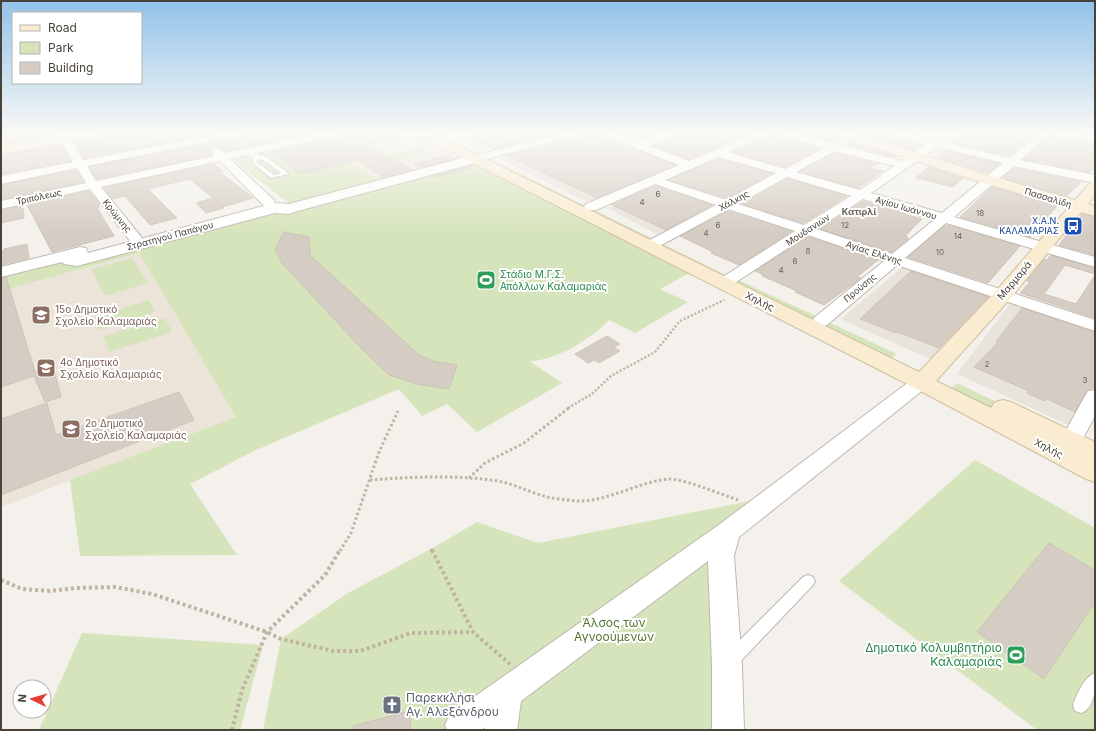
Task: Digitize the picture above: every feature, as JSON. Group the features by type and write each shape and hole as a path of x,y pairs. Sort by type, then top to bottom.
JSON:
{"main road":[{"name":"Χηλής","path":"499,167 732,284 927,377 1095,452"},
{"name":"Χηλής","path":"502,167 591,207 654,244"},
{"name":"Πασσαλίδη","path":"949,167 1086,209"},
{"name":"Μαρμαρά","path":"927,377 1003,295 1043,247 1086,209 1095,186"},
{"name":"Χηλής","path":"732,284 821,321 927,377 1095,472"}],"street":[{"path":"1,180 69,167"},
{"name":"Κρώμνης","path":"81,167 93,185 135,238"},
{"name":"Τριπόλεως","path":"1,204 179,167"},
{"path":"232,167 272,206"},
{"name":"Στρατηγού Παπάγου","path":"1,272 135,238 272,206 289,209 442,167"},
{"path":"591,207 684,167"},
{"name":"Αγίου Ιωάννου","path":"766,167 1095,262"},
{"name":"Χάλκης","path":"654,244 797,167"},
{"name":"Μουδανιών","path":"732,284 900,167"},
{"name":"Προύσης","path":"821,321 1006,167"},
{"path":"1037,167 1095,179"},
{"name":"Αγίας Ελένης","path":"654,180 1095,326"},
{"name":"Στρατηγού Παπάγου","path":"67,255 70,260 77,261 272,206"},
{"path":"461,725 517,686 761,508 927,377"},
{"path":"1071,441 1095,396"},
{"path":"728,730 727,665 721,556 729,531"},
{"path":"501,730 517,686"}],"lane":[{"path":"260,167 273,177 286,174 277,167"},
{"path":"727,665 808,581"},
{"path":"1081,705 1095,681"}],"path":[{"path":"468,478 485,464 524,443 565,410 592,394 611,376 656,352 668,334 680,321 723,301 732,284"},
{"path":"232,730 242,690 266,632 326,575 351,533 379,452 398,411"},
{"path":"370,480 418,477 492,480 515,485 547,497 578,501 604,497 654,482 670,479 694,485 761,508"},
{"path":"431,549 473,632 517,686"},
{"path":"1,580 22,589 50,591 76,588 115,587 152,594 266,632 281,639 333,652 360,651 411,633 473,632"}],"shaded area":[{"path":"358,167 430,167 379,181"},
{"path":"516,167 674,167 596,202 580,199"},
{"path":"658,186 666,186 708,203 710,208 657,234 607,208"},
{"path":"139,253 236,417 1,507 1,291"},
{"path":"906,264 998,295 936,362 841,319"},
{"path":"1013,300 1095,327 1095,388 1073,427 957,374"}],"green space":[{"path":"242,167 358,167 379,181 291,205"},
{"path":"443,167 507,167 657,241 649,245 693,271 660,289 688,302 635,333 609,320 593,334 572,348 549,358 529,361 562,383 477,432 447,404 422,416 399,389 256,450 190,484 237,555 80,556 70,480 236,417 139,253 1,291 1,274 66,256 69,261"},
{"path":"658,242 732,278 723,283 650,246"},
{"path":"132,258 148,283 105,296 91,269"},
{"path":"734,278 897,354 884,364 725,283"},
{"path":"149,300 155,312 99,330 93,317"},
{"path":"165,318 172,332 109,352 104,336"},
{"path":"957,383 1049,427 944,394"},
{"name":"Δημοτικό Κολυμβητήριο Καλαμαριάς","path":"975,460 1095,528 1095,730 1037,730 839,581"},
{"name":"Άλσος των Αγνοούμενων","path":"750,501 720,533 720,730 263,730 281,639 348,593 431,549 477,522 538,543"},
{"path":"82,633 263,645 240,730 39,730 44,719 52,719 52,701"}],"building":[{"path":"1,167 38,167 1,174"},
{"path":"89,167 154,167 97,179"},
{"path":"200,167 218,167 223,171 220,172 253,198 223,207 216,201 224,208 206,213 196,203 213,198 190,179 148,189 177,218 150,225 125,196 113,199 104,188"},
{"path":"292,167 329,167 301,174"},
{"path":"368,167 408,167 413,170 383,177"},
{"path":"465,167 472,168 437,177 434,176"},
{"path":"532,167 670,167 597,198"},
{"path":"699,167 749,167 772,173 726,198 669,180"},
{"path":"809,167 871,167 869,168 883,171 858,188 800,172"},
{"path":"928,167 963,178 953,187 916,178"},
{"path":"969,167 996,167 989,173"},
{"path":"1065,167 1095,167 1090,172"},
{"path":"1014,168 1081,182 1067,196 1005,179 1006,178 1003,177"},
{"path":"76,170 84,182 1,199 1,185"},
{"path":"787,179 847,196 804,223 742,204"},
{"path":"655,186 712,205 666,230 612,205"},
{"path":"992,187 1057,206 1030,237 960,217"},
{"path":"89,191 99,203 99,207 97,208 114,236 52,252 27,205"},
{"path":"863,201 922,219 906,235 908,239 892,252 820,229"},
{"path":"23,206 24,218 1,223 1,210"},
{"path":"728,211 792,231 739,265 711,253 713,252 680,236"},
{"path":"1082,214 1095,217 1095,255 1059,245"},
{"path":"945,225 1020,246 988,283 908,257"},
{"path":"284,232 309,237 310,255 418,354 433,361 457,365 449,389 417,384 389,375 360,347 282,263 275,249"},
{"path":"808,237 878,260 857,277 861,278 824,305 795,292 797,291 762,276 764,275 755,271"},
{"path":"27,244 29,258 1,265 1,251"},
{"path":"1051,255 1095,268 1095,274 1065,265 1044,294 1076,304 1095,275 1095,318 1020,293 1030,282 1027,281 1044,259 1047,260"},
{"path":"911,271 988,297 939,348 860,319"},
{"path":"6,277 35,372 53,366 61,397 45,402 34,376 1,387 1,278"},
{"path":"1022,308 1095,332 1095,385 1092,389 1087,390 1075,412 1047,399 1045,401 1027,393 1029,391 974,367 998,342 996,342"},
{"path":"607,336 620,344 613,347 620,351 599,363 594,360 588,363 575,354"},
{"path":"179,392 194,420 1,495 1,419 47,403 56,435"},
{"path":"1049,543 1095,570 1095,602 1044,679 977,632"},
{"path":"409,711 411,730 353,730 353,726"}],"place":[{"name":"Χ.Α.Ν. ΚΑΛΑΜΑΡΙΑΣ","path":"1073,226"},
{"name":"Στάδιο Μ.Γ.Σ. Απόλλων Καλαμαριάς","path":"486,280"},
{"name":"15ο Δημοτικό Σχολείο Καλαμαριάς","path":"41,315"},
{"name":"4ο Δημοτικό Σχολείο Καλαμαριάς","path":"46,368"},
{"name":"2ο Δημοτικό Σχολείο Καλαμαριάς","path":"71,429"},
{"name":"Δημοτικό Κολυμβητήριο Καλαμαριάς","path":"1016,655"},
{"name":"Παρεκκλήσι Αγ. Αλεξάνδρου","path":"392,705"}],"district":[{"name":"Κατιρλί","path":"859,212"}]}
